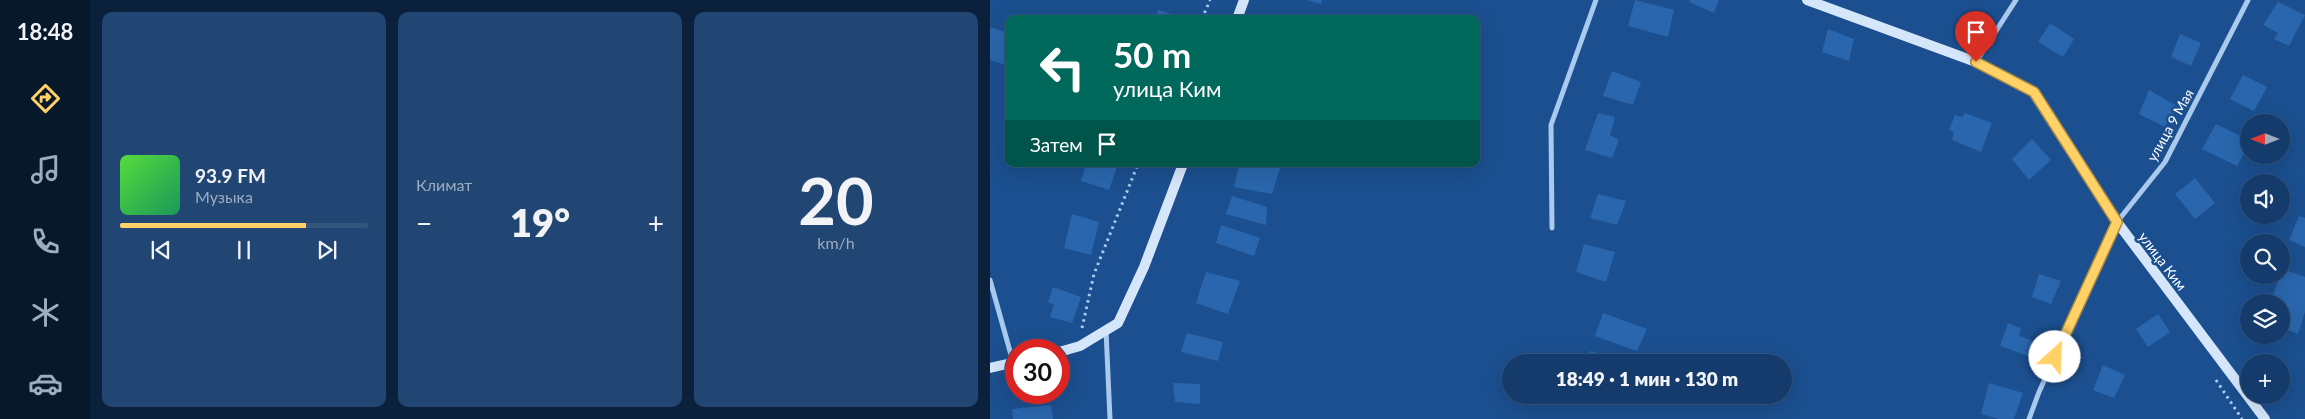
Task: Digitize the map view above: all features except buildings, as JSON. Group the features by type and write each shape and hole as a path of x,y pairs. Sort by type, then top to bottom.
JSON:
{"street":[{"path":"1238,15 1244,0"},
{"path":"1552,228 1551,125 1596,0"},
{"name":"улица Ким","path":"1807,0 1976,62 2034,92 2117,222 2265,419"},
{"path":"1976,62 2016,0"},
{"name":"улица 9 Мая","path":"2029,419 2039,392 2117,222 2165,162 2248,0"},
{"path":"1070,349 1080,346 1118,323 1144,267 1182,167"},
{"path":"990,280 1008,339"},
{"path":"1106,330 1110,419"},
{"path":"990,368 1005,364"}],"path":[{"path":"1204,15 1210,0"},
{"path":"1080,346 1094,274 1137,167"}],"route":[{"path":"1976,62 2011,78 2034,92 2117,222 2112,237 2055,357"}]}
